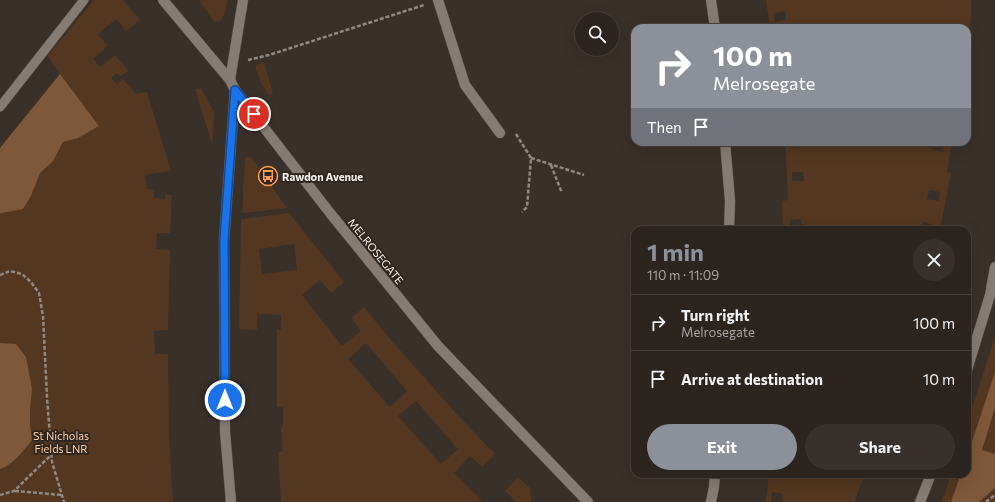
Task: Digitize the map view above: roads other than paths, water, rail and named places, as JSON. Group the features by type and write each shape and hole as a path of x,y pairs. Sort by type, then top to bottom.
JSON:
{"street":[{"name":"MELROSEGATE","path":"163,0 230,80 235,90 330,213 438,346 588,502"},
{"path":"230,80 243,0"},
{"path":"438,0 465,85 500,133"},
{"path":"711,0 714,24"},
{"path":"231,502 225,432 224,240 235,90"},
{"path":"725,146 730,201 729,226"},
{"path":"971,357 990,295 995,267"},
{"path":"711,502 715,478"},
{"path":"920,502 930,478"}],"lane":[{"path":"0,107 84,0"}],"place":[{"name":"Rawdon Avenue","path":"268,176"}],"park label":[{"name":"St Nicholas Fields LNR","path":"61,441"}]}
